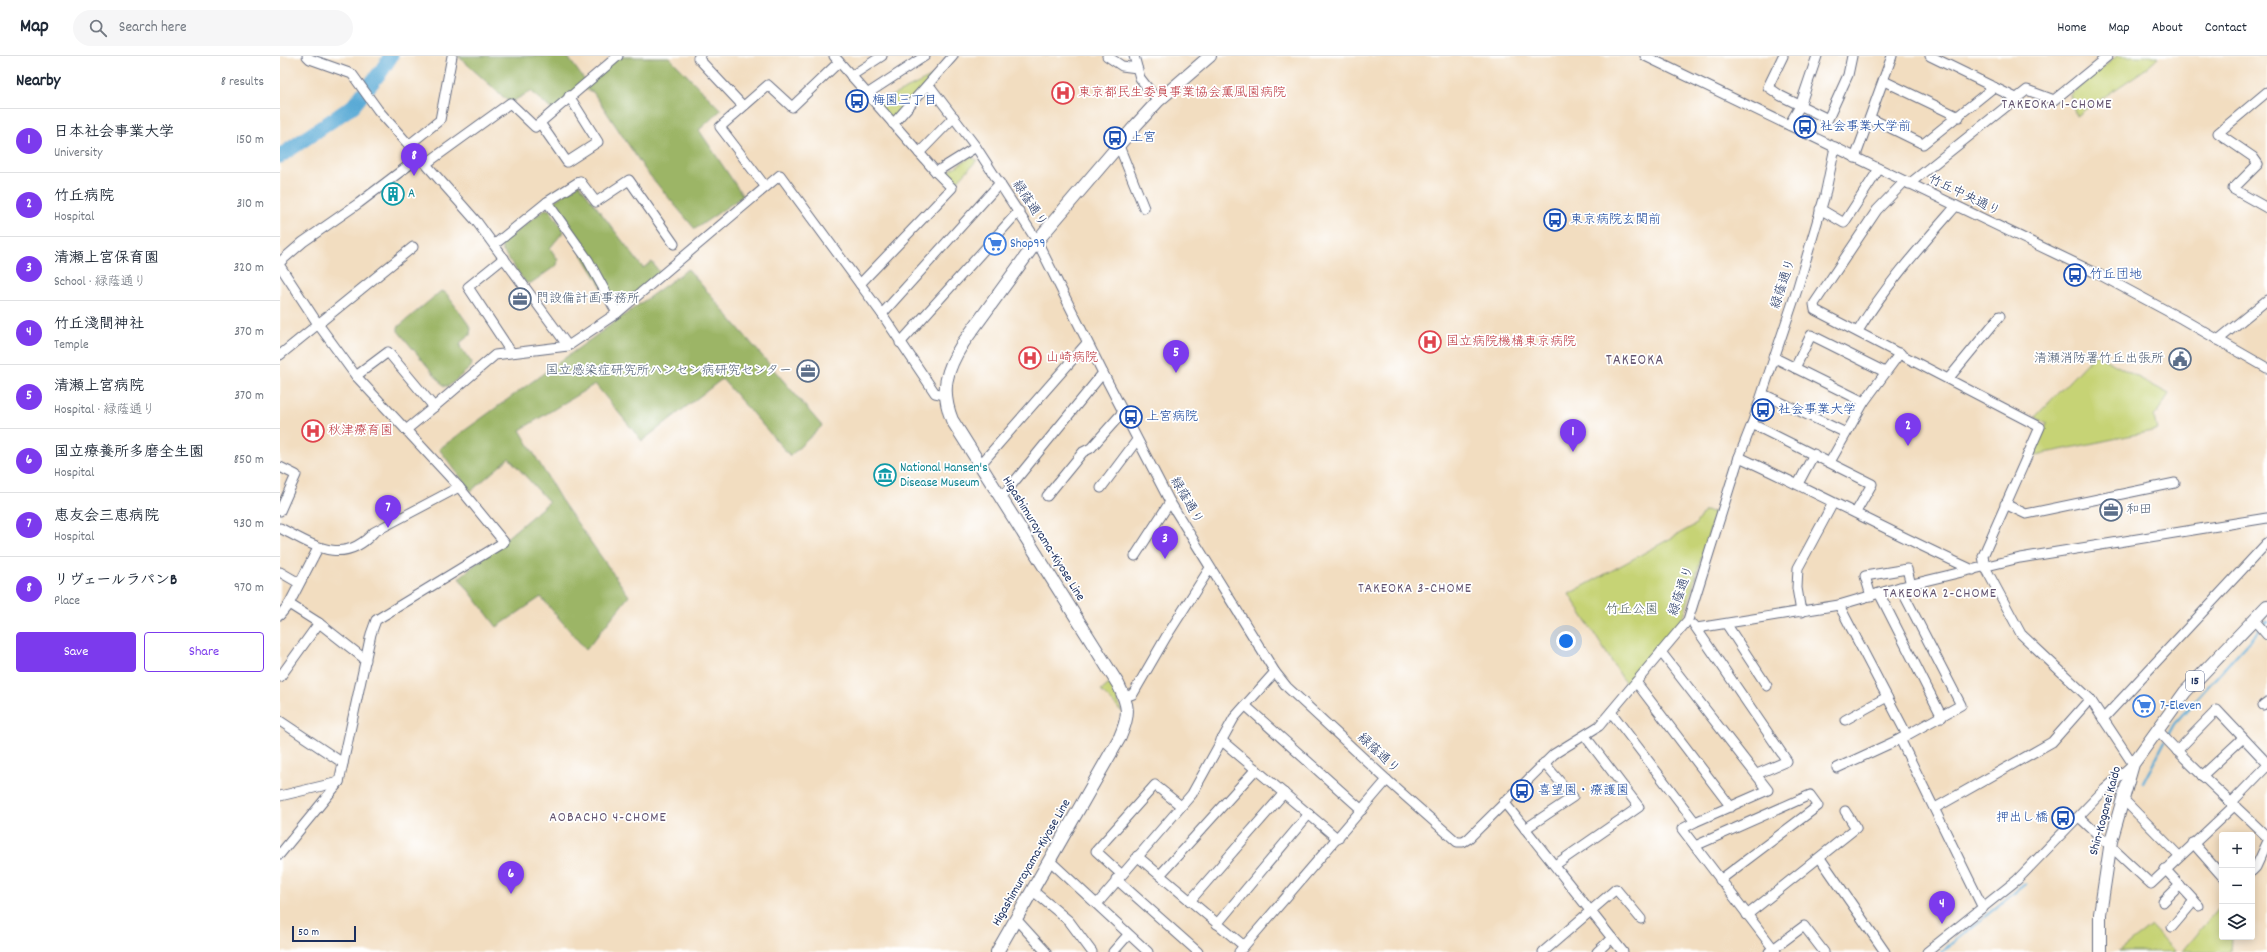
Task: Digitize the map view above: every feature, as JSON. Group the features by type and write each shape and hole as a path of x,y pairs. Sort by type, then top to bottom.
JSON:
{"main road":[{"name":"Higashimurayama-Kiyose Line","path":"997,952 1120,737 1126,723 1128,710 1125,697 952,420 945,395 946,377 953,359 1037,241 1158,101 1210,56"},
{"name":"Shin-Koganei Kaido","path":"2100,952 2100,914 2110,846 2133,764 2163,736 2185,692 2261,628 2267,606"}],"street":[{"path":"307,56 310,59 352,74 378,110 424,160 495,244 568,346"},
{"path":"410,144 440,120 452,56"},
{"path":"280,262 302,242 510,103 536,127 569,96 618,56"},
{"path":"700,56 698,58 743,106"},
{"path":"851,76 882,56"},
{"path":"867,94 925,56"},
{"path":"893,124 953,56"},
{"path":"1107,56 1122,66 1137,68"},
{"path":"1134,56 1137,68 1147,87 1158,101"},
{"name":"竹丘中央通り","path":"1645,56 2102,276 2267,368"},
{"path":"1783,56 1768,87 1800,106 1828,119 1848,75 1852,56"},
{"path":"1789,125 1800,106 1816,56"},
{"path":"1855,158 1892,56"},
{"path":"1930,56 2016,98"},
{"path":"1927,952 1983,908 2032,865 2133,764 2090,699 2021,634 1985,567 1983,556 2040,427 1949,378 1815,310 1814,304 1877,210 1907,183 2027,90 2054,100 2108,56"},
{"path":"765,186 720,127 768,84 792,107 837,59 919,154 952,188 860,284"},
{"path":"1884,81 1958,117"},
{"name":"緑蔭通り","path":"929,84 976,147 1019,211 1037,241 1137,440 1170,502 1275,672 1287,687 1387,780 1458,842 1463,842 1468,839 1554,754 1599,726 1688,620 1739,457 1763,394 1773,357 1797,290 1820,209 1835,147"},
{"path":"1870,118 1923,144 1994,87"},
{"path":"2267,92 2218,133 2253,157 2258,164 2233,189 2267,208"},
{"path":"540,123 567,162 598,142 569,96"},
{"path":"919,154 954,117"},
{"path":"1119,146 1144,208"},
{"path":"936,172 976,147"},
{"path":"1820,209 1844,223 1879,169"},
{"path":"406,430 488,360 495,356 511,352 568,346 617,313 765,186 780,175 882,314 900,343 935,393 945,395"},
{"path":"495,244 547,202 580,181 596,202 629,180 674,244"},
{"path":"882,314 1000,183"},
{"path":"547,202 588,260 617,313"},
{"path":"1858,332 1869,312 1900,272 1956,206"},
{"path":"900,343 1019,211"},
{"path":"280,355 412,247"},
{"path":"504,258 468,287 511,352"},
{"path":"280,266 284,277 356,376 460,487 504,542 376,620 371,634 339,782 280,854"},
{"path":"2218,340 2267,300"},
{"path":"1949,378 2000,316"},
{"path":"1795,368 1811,336 1886,372"},
{"path":"980,465 1088,343"},
{"path":"356,376 388,352 434,407"},
{"path":"1830,462 1864,402 1900,353"},
{"path":"1773,357 1864,402"},
{"path":"1001,498 1103,373"},
{"path":"1763,394 1846,433"},
{"path":"1047,496 1083,452 1091,448 1123,412"},
{"path":"1752,424 1872,484 1856,512"},
{"path":"1101,488 1137,440"},
{"path":"1798,484 1814,454"},
{"path":"1739,457 1856,512 1917,545 1973,570"},
{"path":"280,467 296,475 280,511"},
{"path":"2005,504 2026,514 2175,483"},
{"path":"280,528 318,548 343,552 366,541 374,532 460,487"},
{"path":"1135,556 1170,502"},
{"path":"1801,612 1797,588 1798,568 1833,502"},
{"path":"1697,628 1727,625 1839,605 1900,587 2020,558 2267,518"},
{"path":"2103,719 2267,544"},
{"path":"280,615 289,604 318,548"},
{"path":"1125,697 1133,694 1166,637 1210,568"},
{"path":"1911,585 1907,569 1865,576 1942,717"},
{"path":"280,572 299,583"},
{"path":"1837,768 1904,737 1962,705 1900,587"},
{"path":"289,604 319,623 366,660"},
{"path":"1839,605 1887,697 1935,808 1983,908"},
{"path":"1688,620 1697,628 1788,761 1757,774"},
{"path":"280,677 319,623"},
{"path":"1727,625 1767,686"},
{"path":"1661,652 1768,790 1682,829 1773,951 1804,926 1824,952"},
{"path":"1097,904 1118,877 1192,794 1234,718 1275,672"},
{"path":"1636,682 1731,807"},
{"path":"1845,720 1887,697"},
{"path":"1935,808 2052,742 2090,699"},
{"path":"1246,706 1362,810"},
{"path":"2177,751 2217,710 2267,762"},
{"path":"1611,712 1695,822"},
{"path":"282,725 343,763"},
{"path":"1555,865 1639,807 1585,736"},
{"path":"2163,736 2202,776 2267,837"},
{"path":"2202,776 2243,738"},
{"path":"1221,740 1338,839"},
{"path":"1525,829 1573,797 1544,763"},
{"path":"2079,817 2150,884 2233,804 2267,766"},
{"path":"1160,875 1256,769"},
{"path":"1137,856 1217,924 1242,949 1338,839 1387,780"},
{"path":"280,796 339,782"},
{"path":"1181,806 1155,785 1096,851 1118,877 1198,952"},
{"path":"1190,901 1284,793"},
{"path":"1695,846 1810,795 1818,806 1720,880"},
{"path":"2124,800 2179,856"},
{"path":"1504,802 1623,952"},
{"path":"1747,915 1856,828 1845,811"},
{"path":"1217,924 1309,814"},
{"path":"2193,843 2219,873"},
{"path":"2255,868 2267,843"},
{"path":"1820,858 1886,952"},
{"path":"1049,860 1148,952"},
{"path":"2165,869 2197,904 2172,927"},
{"path":"2163,902 2180,885"},
{"path":"1543,952 1616,889 1641,920"},
{"path":"1032,890 1069,921 1092,952"},
{"path":"1016,919 1046,952"},
{"path":"1113,952 1128,935"},
{"path":"1597,952 1612,938"}],"green space":[{"path":"458,56 567,56 586,82 618,57 669,57 721,110 699,130 743,196 695,229 646,171 593,92 580,87 553,111 531,91 510,103"},
{"path":"2117,56 2159,56 2144,70 2076,116 2070,95"},
{"path":"939,73 893,124 875,104"},
{"path":"971,157 977,160 955,184 944,174"},
{"path":"579,184 643,268 652,262 660,273 615,309 551,203"},
{"path":"545,209 550,210 564,231 550,248 558,260 557,265 531,283 526,283 502,250 502,243"},
{"path":"688,269 822,426 790,456 722,379 642,441 595,384 520,430 561,500 629,596 586,650 541,597 497,627 459,578 549,502 509,458 471,491 439,449"},
{"path":"441,291 446,293 471,328 470,335 461,342 460,347 472,363 471,367 449,386 444,386 398,331 398,327"},
{"path":"2095,354 2169,394 2154,417 2157,430 2031,456 2047,424 2035,417"},
{"name":"竹丘公園","path":"1704,511 1715,512 1683,619 1626,684 1569,594 1695,525"},
{"path":"1109,684 1115,693 1122,712 1101,691"},
{"path":"2219,908 2219,940 2231,940 2230,952 2181,952"},
{"path":"2151,926 2175,952 2118,952"}],"waterway":[{"path":"280,156 353,106 382,70 391,56"},
{"path":"2263,626 2267,622"},
{"path":"2167,737 2174,724 2259,630"},
{"path":"2143,783 2165,741"},
{"path":"1941,952 2025,884"}],"place":[{"name":"東京都民生委員事業協会薫風園病院","path":"1063,93"},
{"name":"梅園三丁目","path":"857,101"},
{"name":"社会事業大学前","path":"1805,127"},
{"name":"上宮","path":"1115,138"},
{"name":"リヴェールラパンB","path":"414,176"},
{"name":"A","path":"393,194"},
{"name":"東京病院玄関前","path":"1555,220"},
{"name":"Shop99","path":"995,244"},
{"name":"竹丘団地","path":"2075,275"},
{"name":"門設備計画事務所","path":"520,299"},
{"name":"国立病院機構東京病院","path":"1430,342"},
{"name":"山崎病院","path":"1030,358"},
{"name":"清瀬消防署竹丘出張所","path":"2180,359"},
{"name":"国立感染症研究所ハンセン病研究センター","path":"808,371"},
{"name":"清瀬上宮病院","path":"1176,373"},
{"name":"社会事業大学","path":"1763,410"},
{"name":"上宮病院","path":"1131,417"},
{"name":"秋津療育園","path":"313,431"},
{"name":"竹丘病院","path":"1908,446"},
{"name":"日本社会事業大学","path":"1573,452"},
{"name":"National Hansen's Disease Museum","path":"885,475"},
{"name":"和田","path":"2111,510"},
{"name":"恵友会三恵病院","path":"388,528"},
{"name":"清瀬上宮保育園","path":"1165,559"},
{"name":"7-Eleven","path":"2144,706"},
{"name":"喜望園・療護園","path":"1522,791"},
{"name":"押出し橋","path":"2063,818"},
{"name":"国立療養所多磨全生園","path":"511,894"},
{"name":"竹丘淺間神社","path":"1942,924"}],"district":[{"name":"TAKEOKA 1-CHOME","path":"2057,105"},
{"name":"TAKEOKA","path":"1635,361"},
{"name":"TAKEOKA 3-CHOME","path":"1415,589"},
{"name":"TAKEOKA 2-CHOME","path":"1940,594"},
{"name":"AOBACHO 4-CHOME","path":"608,818"}]}
